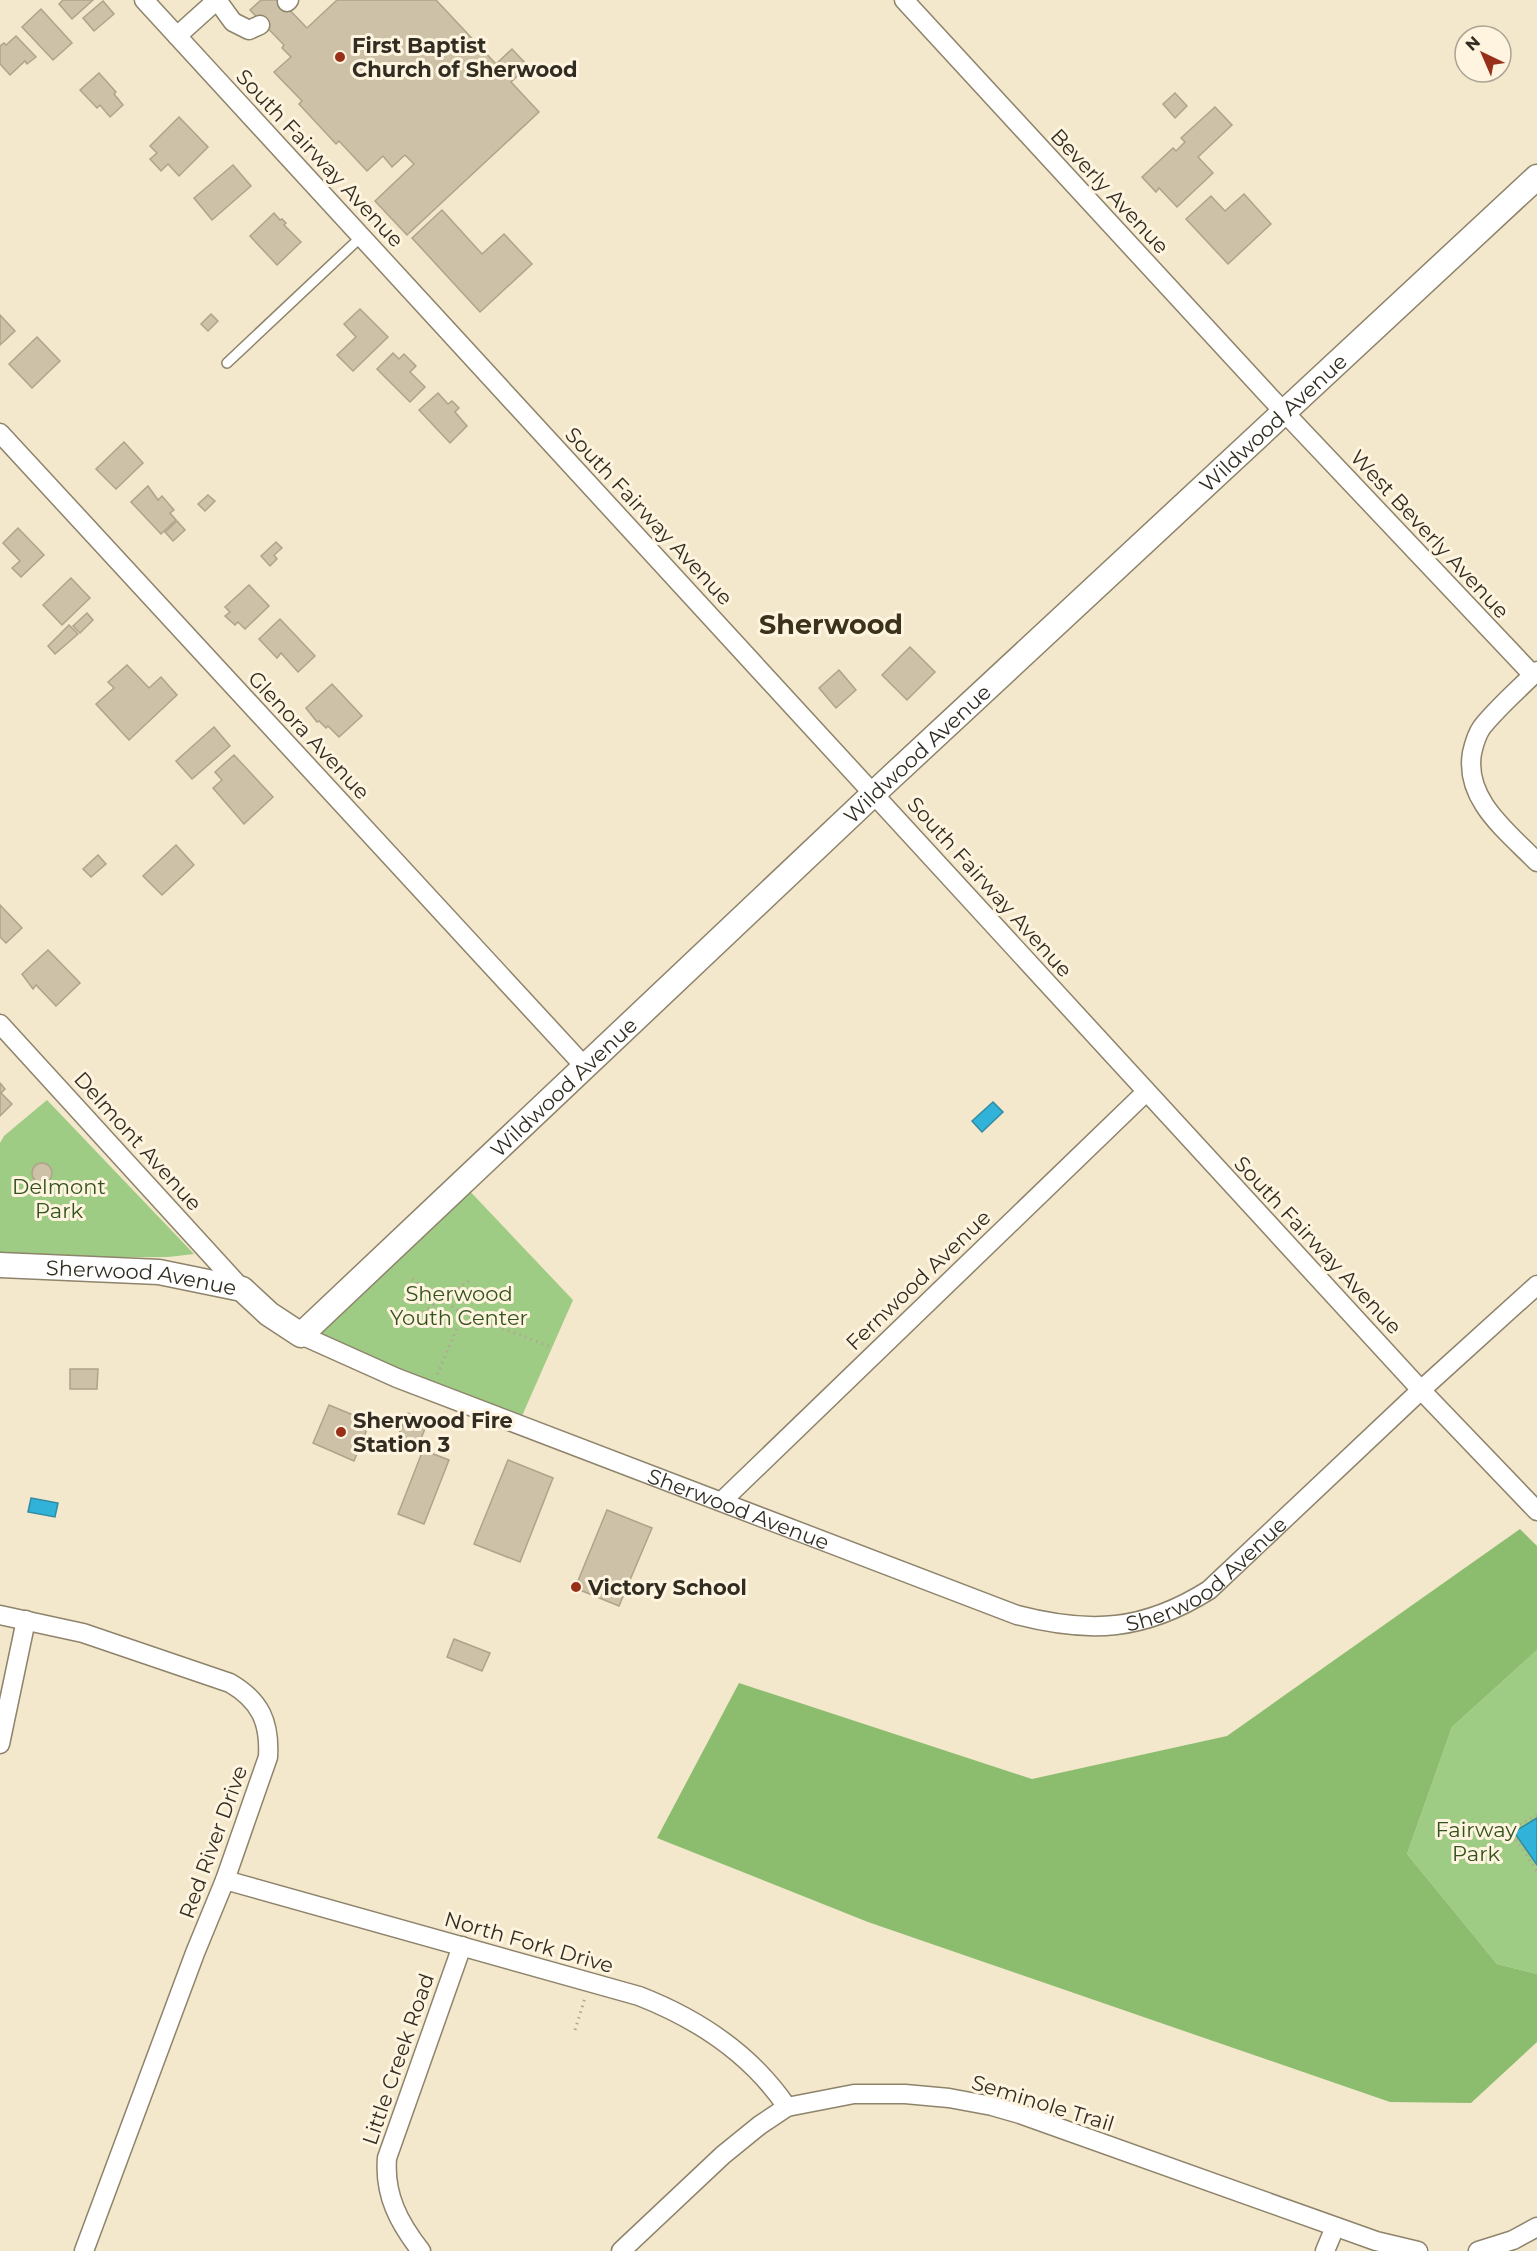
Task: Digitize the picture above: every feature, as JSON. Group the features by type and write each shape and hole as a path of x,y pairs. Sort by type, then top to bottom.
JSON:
{"street":[{"name":"South Fairway Avenue","path":"144,0 1146,1092 1421,1390 1537,1511"},
{"path":"177,36 217,0 233,22 249,30 260,25"},
{"name":"Beverly Avenue","path":"904,0 1283,412"},
{"name":"Wildwood Avenue","path":"301,1335 586,1068 874,793 1537,177"},
{"name":"West Beverly Avenue","path":"1283,412 1535,673 1481,728 1473,745 1470,762 1472,780 1485,807 1537,862"},
{"name":"Glenora Avenue","path":"0,433 586,1068"},
{"name":"Delmont Avenue","path":"0,1024 242,1289"},
{"name":"Fernwood Avenue","path":"722,1501 1146,1092"},
{"name":"Sherwood Avenue","path":"0,1265 159,1272 242,1289 269,1314 301,1335 397,1378 1017,1615 1048,1623 1080,1627 1132,1623 1160,1616 1185,1605 1222,1579 1421,1390 1537,1285"},
{"name":"Red River Drive","path":"0,1615 83,1633 230,1683 241,1689 255,1703 265,1719 269,1738 268,1757 225,1880 195,1953 84,2251"},
{"path":"0,1744 26,1620"},
{"name":"North Fork Drive","path":"225,1880 590,1982 660,2004 721,2038 753,2066 773,2087 787,2107"},
{"name":"Little Creek Road","path":"421,2251 404,2229 393,2207 388,2191 387,2158 462,1946"},
{"name":"Seminole Trail","path":"621,2251 723,2155 760,2125 787,2107 854,2094 949,2098 992,2106 1376,2241 1418,2251"},
{"path":"1326,2251 1335,2227"},
{"path":"1478,2251 1514,2240 1537,2227"}],"lane":[{"path":"227,363 362,236"}],"path":[{"path":"412,1279 463,1314 552,1347"},
{"path":"413,1319 469,1281"},
{"path":"430,1391 463,1314"},
{"path":"1537,1815 1510,1830 1537,1872"},
{"path":"575,2030 590,1982"}],"green space":[{"name":"Delmont Park","path":"47,1100 194,1254 168,1257 0,1258 0,1143 4,1136"},
{"name":"Sherwood Youth Center","path":"462,1183 573,1300 518,1425 301,1335"},
{"path":"1520,1529 1537,1546 1537,1650 1452,1727 1407,1854 1497,1964 1537,1974 1537,2042 1471,2103 1390,2102 868,1922 657,1838 739,1683 1032,1779 1227,1736"},
{"name":"Fairway Park","path":"1537,1650 1537,1974 1497,1964 1407,1854 1452,1727"}],"water":[{"path":"993,1102 1003,1112 982,1132 972,1121"},
{"path":"31,1498 58,1503 55,1517 28,1512"},
{"path":"1537,1818 1537,1865 1514,1832"}],"building":[{"path":"63,0 93,0 72,19 59,4"},
{"path":"261,0 280,0 307,28 337,0 436,0 496,64 512,49 528,66 511,82 539,112 407,235 375,201 414,164 405,155 392,167 383,156 367,171 339,141 336,144 299,104 302,101 274,72 291,57 282,48 284,45 250,10"},
{"path":"103,1 114,14 94,31 83,18"},
{"path":"41,9 72,43 53,60 22,27"},
{"path":"16,36 36,57 27,64 25,61 10,75 0,64 0,46 4,43 6,45"},
{"path":"99,73 116,92 114,94 123,105 110,117 100,105 97,108 80,90"},
{"path":"1175,93 1187,106 1175,118 1163,104"},
{"path":"1215,107 1232,125 1198,157 1213,173 1177,207 1159,188 1156,192 1142,177 1173,148 1176,151 1185,142 1181,138"},
{"path":"179,117 208,147 179,176 168,164 161,171 150,159 157,153 150,146"},
{"path":"233,165 251,186 212,220 194,198"},
{"path":"1244,194 1271,224 1228,264 1186,219 1211,196 1225,211"},
{"path":"442,210 482,254 504,234 532,264 480,312 412,238"},
{"path":"274,213 286,223 284,225 301,242 277,265 250,236"},
{"path":"360,309 388,337 353,371 337,355 356,337 344,324"},
{"path":"211,314 218,321 208,331 201,324"},
{"path":"0,315 15,331 0,345"},
{"path":"37,337 60,361 32,388 9,364"},
{"path":"393,353 399,359 404,354 416,366 410,372 425,387 410,402 377,369"},
{"path":"438,393 448,404 452,401 459,408 455,412 467,426 450,443 419,410"},
{"path":"124,442 143,463 116,489 96,469"},
{"path":"148,486 158,500 162,496 174,510 170,513 176,520 161,534 131,502"},
{"path":"208,495 215,501 205,511 198,504"},
{"path":"177,521 185,530 173,541 165,532"},
{"path":"18,528 44,555 21,577 12,568 20,561 3,543"},
{"path":"276,542 282,548 274,555 277,559 270,566 261,556"},
{"path":"71,578 90,598 62,625 43,605"},
{"path":"249,585 269,606 245,629 238,622 235,625 225,616 230,612 225,607"},
{"path":"87,613 93,620 80,633 73,626"},
{"path":"280,619 315,656 298,672 281,653 277,658 259,639"},
{"path":"69,625 78,634 55,654 48,646"},
{"path":"910,647 935,672 907,700 882,675"},
{"path":"127,665 149,688 161,677 177,695 129,740 96,704 114,688 108,682"},
{"path":"839,670 856,690 836,708 819,688"},
{"path":"332,684 362,716 339,737 328,726 326,728 319,721 317,722 306,708"},
{"path":"214,727 230,746 192,779 176,761"},
{"path":"234,755 273,797 244,824 213,788 222,780 215,772"},
{"path":"176,845 194,865 162,895 143,876"},
{"path":"98,855 106,864 91,877 83,869"},
{"path":"0,905 22,928 6,943 0,937"},
{"path":"48,950 80,983 56,1006 36,985 33,989 22,974"},
{"path":"0,1083 5,1089 1,1093 12,1104 0,1116"},
{"path":"42,1163 49,1166 52,1173 49,1180 42,1183 35,1180 32,1173 35,1166"},
{"path":"70,1369 98,1369 97,1389 70,1389"},
{"path":"329,1405 370,1422 354,1461 313,1443"},
{"path":"408,1413 428,1421 417,1449 396,1440"},
{"path":"423,1450 449,1460 424,1524 398,1514"},
{"path":"508,1460 553,1478 520,1562 474,1544"},
{"path":"607,1510 652,1528 619,1606 575,1588"},
{"path":"454,1639 490,1653 482,1671 447,1657"}],"place":[{"name":"First Baptist Church of Sherwood","path":"340,57"},
{"name":"Sherwood Fire Station 3","path":"341,1432"},
{"name":"Victory School","path":"576,1587"}],"district":[{"name":"Sherwood","path":"831,624"}]}
